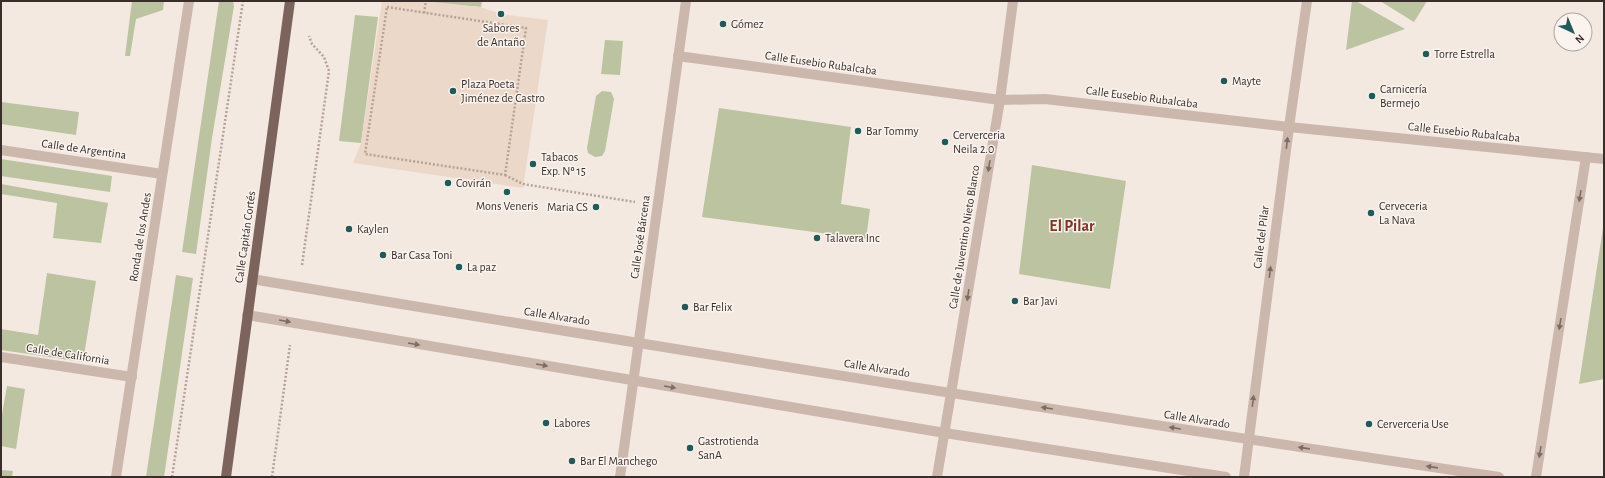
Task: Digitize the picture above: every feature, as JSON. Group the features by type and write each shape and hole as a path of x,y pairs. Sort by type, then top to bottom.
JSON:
{"main road":[{"name":"Calle Capitán Cortés","path":"226,477 290,1"}],"street":[{"name":"Ronda de los Andes","path":"116,477 189,1"},
{"name":"Calle José Bárcena","path":"620,477 686,1"},
{"name":"Calle de Juventino Nieto Blanco","path":"937,477 1000,100 1013,1"},
{"name":"Calle del Pilar","path":"1244,477 1289,127 1307,1"},
{"name":"Calle Eusebio Rubalcaba","path":"678,56 1000,100 1045,98 1289,127 1604,159"},
{"name":"Calle de Argentina","path":"1,150 162,174"},
{"path":"1536,477 1586,157"},
{"name":"Calle Alvarado","path":"252,279 638,343 1248,440 1499,477"},
{"path":"247,315 945,434 1226,477"},
{"name":"Calle de California","path":"1,357 132,377"}],"path":[{"path":"172,477 243,1"},
{"path":"424,13 426,1"},
{"path":"505,175 526,28 387,7 365,154 505,175 523,184 658,206"},
{"path":"299,287 330,72 324,57 312,44 308,32"},
{"path":"272,477 293,323"}],"green space":[{"path":"132,1 164,1 163,10 136,19 130,56 125,56"},
{"path":"219,1 233,1 234,6 212,138 196,254 182,252"},
{"path":"433,1 482,1 481,7 433,3"},
{"path":"1352,1 1356,1 1405,29 1346,50"},
{"path":"1380,1 1427,1 1414,22"},
{"path":"355,15 378,17 361,143 339,141"},
{"path":"605,40 623,41 620,75 601,74"},
{"path":"602,91 611,92 614,99 605,151 602,156 595,157 588,153 587,148 596,96"},
{"path":"1,102 79,112 76,135 1,124"},
{"path":"719,108 851,127 841,204 870,209 866,239 702,217"},
{"path":"1,159 112,176 110,192 1,176"},
{"path":"1032,165 1126,181 1110,289 1019,274"},
{"path":"1,184 108,203 101,243 53,238 57,203 1,194"},
{"path":"1604,226 1604,379 1579,384 1603,228"},
{"path":"47,273 96,281 83,362 1,350 1,329 38,335"},
{"path":"176,275 193,278 164,477 146,477"},
{"path":"7,386 25,389 16,449 1,446 1,420"},
{"path":"1,470 13,471 12,477 1,477"}],"shaded area":[{"name":"Plaza Poeta Jiménez de Castro","path":"382,1 425,1 481,7 501,14 548,20 523,188 353,163 361,143"}],"place":[{"name":"Sabores de Antaño","path":"501,14"},
{"name":"Gómez","path":"723,24"},
{"name":"Torre Estrella","path":"1426,54"},
{"name":"Mayte","path":"1224,81"},
{"name":"Plaza Poeta Jiménez de Castro","path":"453,91"},
{"name":"Carnicería Bermejo","path":"1372,96"},
{"name":"Bar Tommy","path":"858,131"},
{"name":"Cerverceria Neila 2.0","path":"945,142"},
{"name":"Tabacos Exp. Nº 15","path":"533,164"},
{"name":"Covirán","path":"448,183"},
{"name":"Mons Veneris","path":"507,192"},
{"name":"Maria CS","path":"596,207"},
{"name":"Cerveceria La Nava","path":"1371,213"},
{"name":"Kaylen","path":"349,229"},
{"name":"Talavera Inc","path":"817,238"},
{"name":"Bar Casa Toni","path":"383,255"},
{"name":"La paz","path":"459,267"},
{"name":"Bar Javi","path":"1015,301"},
{"name":"Bar Felix","path":"685,307"},
{"name":"Labores","path":"546,423"},
{"name":"Cerverceria Use","path":"1369,424"},
{"name":"Gastrotienda SanA","path":"690,448"},
{"name":"Bar El Manchego","path":"572,461"}],"district":[{"name":"El Pilar","path":"1072,226"}]}
